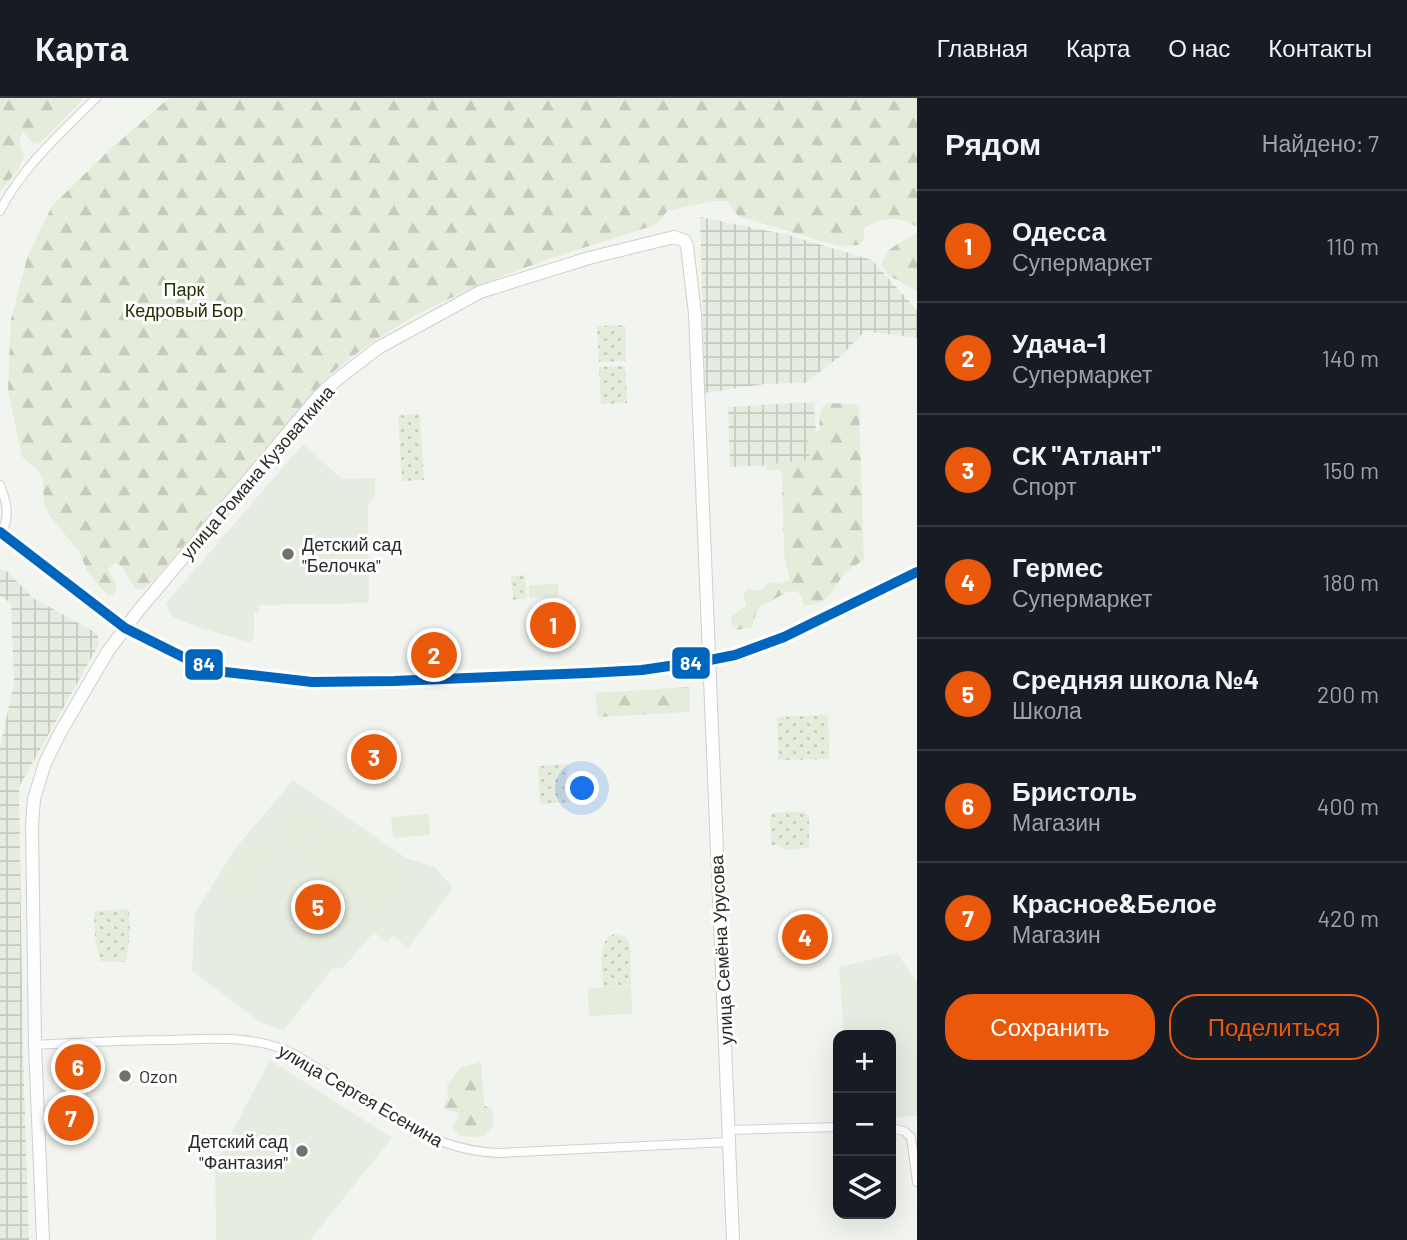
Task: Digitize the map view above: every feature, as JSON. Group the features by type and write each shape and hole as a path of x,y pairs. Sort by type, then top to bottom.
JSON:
{"street":[{"path":"0,211 25,173 96,98"},
{"name":"улица Романа Кузоваткина","path":"43,1240 35,1045 32,825 36,790 45,763 61,731 108,651 318,397 365,357 410,328 480,292 589,258 674,237 685,241 695,314 710,660"},
{"path":"0,485 8,507 8,516 1,532 125,628 200,665 225,672 312,682 576,674 642,670 710,660 784,637 917,572"},
{"path":"0,500 8,507"},
{"name":"улица Семёна Урусова","path":"710,660 733,1240"},
{"name":"улица Сергея Есенина","path":"35,1045 216,1038 263,1042 294,1054 427,1135 450,1146 472,1151 500,1153 833,1126"},
{"path":"896,1129 911,1137 917,1182"}],"shaded area":[{"path":"700,217 788,235 872,260 917,310 917,338 865,331 842,355 805,383 764,384 705,393"},
{"path":"814,402 818,464 730,467 728,407"},
{"name":"Детский сад \"Белочка\"","path":"303,444 342,479 375,478 375,494 368,505 369,603 259,605 259,613 254,613 254,639 249,642 197,627 171,616 166,603"},
{"path":"0,568 8,572 33,598 98,634 98,646 19,787 29,1240 0,1240 0,748 14,683 11,603 0,596"},
{"path":"293,780 406,858 435,867 453,888 408,948 393,936 387,942 374,932 344,967 332,969 284,1030 260,1022 192,971 195,913 235,849"},
{"path":"897,953 917,982 917,1116 896,1117 896,1030 844,1030 839,967"},
{"name":"Детский сад \"Фантазия\"","path":"270,1060 392,1138 310,1240 216,1240 215,1164"}],"green space":[{"path":"0,98 81,98 81,101 39,144 33,143 23,132 19,140 24,156 18,170 0,191"},
{"name":"Парк Кедровый Бор","path":"169,98 917,98 917,227 897,219 883,220 864,229 864,240 858,245 838,246 738,216 727,201 713,201 667,211 659,222 649,227 524,268 443,302 405,322 332,373 152,582 142,590 136,589 121,566 115,563 108,569 116,584 116,591 113,595 107,595 87,571 80,553 49,515 44,504 43,480 38,470 22,457 8,391 11,319 28,255 52,206 107,152"},
{"path":"917,233 917,291 888,275 881,265 890,249"},
{"path":"625,325 626,361 599,362 597,326"},
{"path":"625,366 627,403 601,404 599,367"},
{"path":"828,403 855,404 859,408 864,560 844,574 821,602 804,605 801,595 796,591 787,592 758,608 752,627 737,630 731,624 732,616 746,606 744,592 748,589 760,591 769,583 780,584 790,580 784,555 782,474 779,470 765,468 770,464 808,460 808,437 819,430 823,406"},
{"path":"420,414 424,480 402,481 398,415"},
{"path":"525,575 527,598 513,600 511,576"},
{"path":"558,584 559,597 529,598 529,585"},
{"path":"690,687 690,712 598,717 595,693"},
{"path":"828,715 829,759 778,760 777,717"},
{"path":"567,764 569,802 540,804 538,766"},
{"path":"306,808 319,819 292,848 280,837"},
{"path":"803,811 809,816 809,848 785,850 771,845 770,815"},
{"path":"429,814 430,835 393,838 391,817"},
{"path":"337,821 408,871 380,912 308,862"},
{"path":"251,846 268,859 239,898 222,885"},
{"path":"129,909 130,935 126,962 100,961 95,939 94,911"},
{"path":"614,934 626,937 630,946 631,985 603,987 602,950 604,943"},
{"path":"631,986 632,1014 589,1016 588,988"},
{"path":"481,1062 484,1105 492,1110 494,1125 483,1137 460,1136 453,1128 459,1113 443,1109 448,1097 447,1085 460,1068"}],"transit line":[{"name":"84","path":"0,532 125,628 185,658 225,672 312,682 588,673 642,670 710,660 735,655 784,637 917,572"}],"place":[{"name":"Детский сад \"Белочка\"","path":"288,554"},
{"name":"Одесса","path":"553,625"},
{"name":"Удача-1","path":"434,655"},
{"name":"СК \"Атлант\"","path":"374,757"},
{"name":"Средняя школа №4","path":"318,907"},
{"name":"Гермес","path":"805,937"},
{"name":"Бристоль","path":"78,1067"},
{"name":"Ozon","path":"125,1076"},
{"name":"Красное&Белое","path":"71,1118"},
{"name":"Детский сад \"Фантазия\"","path":"302,1151"}]}
